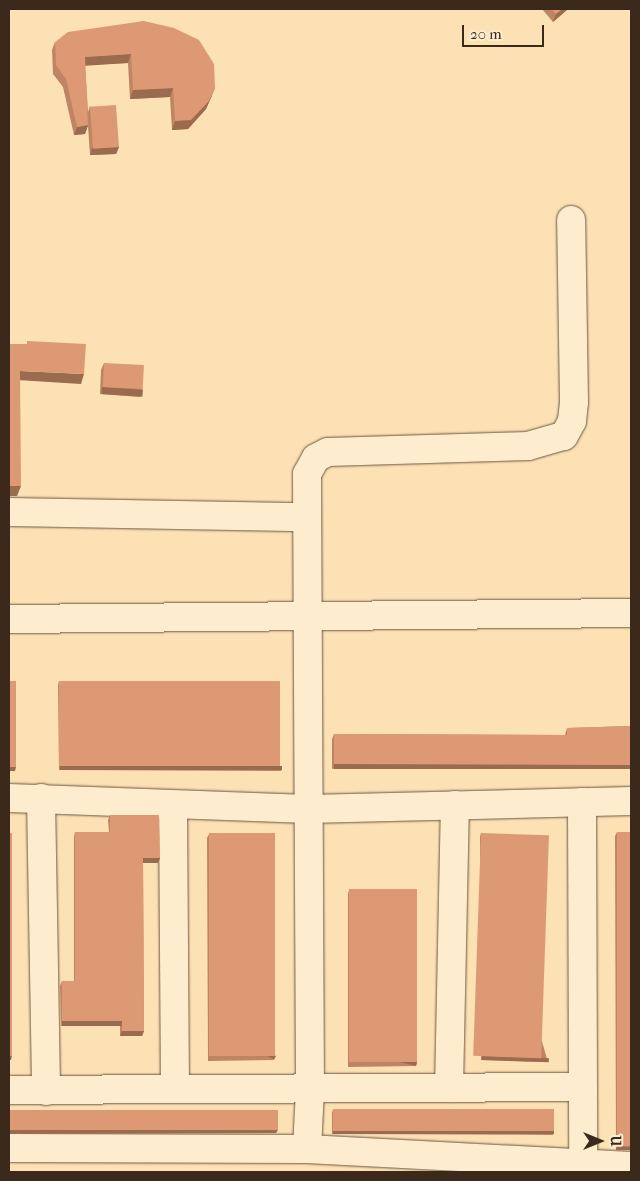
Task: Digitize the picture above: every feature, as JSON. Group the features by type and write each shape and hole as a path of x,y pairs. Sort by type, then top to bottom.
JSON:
{"street":[{"path":"307,1149 310,1090 307,474 316,458 328,452 528,446 564,436 572,421 574,402 571,220"},
{"path":"9,512 306,517"},
{"path":"9,619 308,614 631,613"},
{"path":"9,798 308,809 631,801"},
{"path":"41,798 46,1091"},
{"path":"582,802 581,1087 584,1161"},
{"path":"173,805 175,1088"},
{"path":"449,1088 455,805"},
{"path":"9,1090 175,1088 310,1090 581,1087"},
{"path":"9,1148 307,1149 584,1161 631,1166"}],"building":[{"path":"551,9 562,9 556,14"},
{"path":"144,21 174,28 199,40 214,64 215,88 209,101 191,120 175,121 173,88 133,90 131,54 85,57 88,125 77,127 66,79 56,65 55,42 68,32"},
{"path":"116,105 119,147 93,149 90,107"},
{"path":"27,341 86,344 84,374 20,371 21,486 9,486 9,344 27,344"},
{"path":"104,363 144,365 143,389 103,387"},
{"path":"9,681 16,681 16,767 9,767"},
{"path":"59,681 280,681 280,766 59,766"},
{"path":"631,726 631,765 334,764 334,734 567,735 567,728"},
{"path":"110,815 159,815 160,858 143,858 144,1031 122,1031 122,1021 62,1021 62,981 75,981 75,832 110,832"},
{"path":"617,832 631,832 631,1146 617,1146"},
{"path":"9,833 12,833 12,1056 9,1056"},
{"path":"209,833 275,833 275,1056 209,1056"},
{"path":"481,833 549,835 541,1058 473,1056"},
{"path":"349,889 417,889 417,1062 349,1062"},
{"path":"333,1109 554,1109 554,1131 333,1131"},
{"path":"9,1110 278,1110 278,1130 9,1130"}]}
